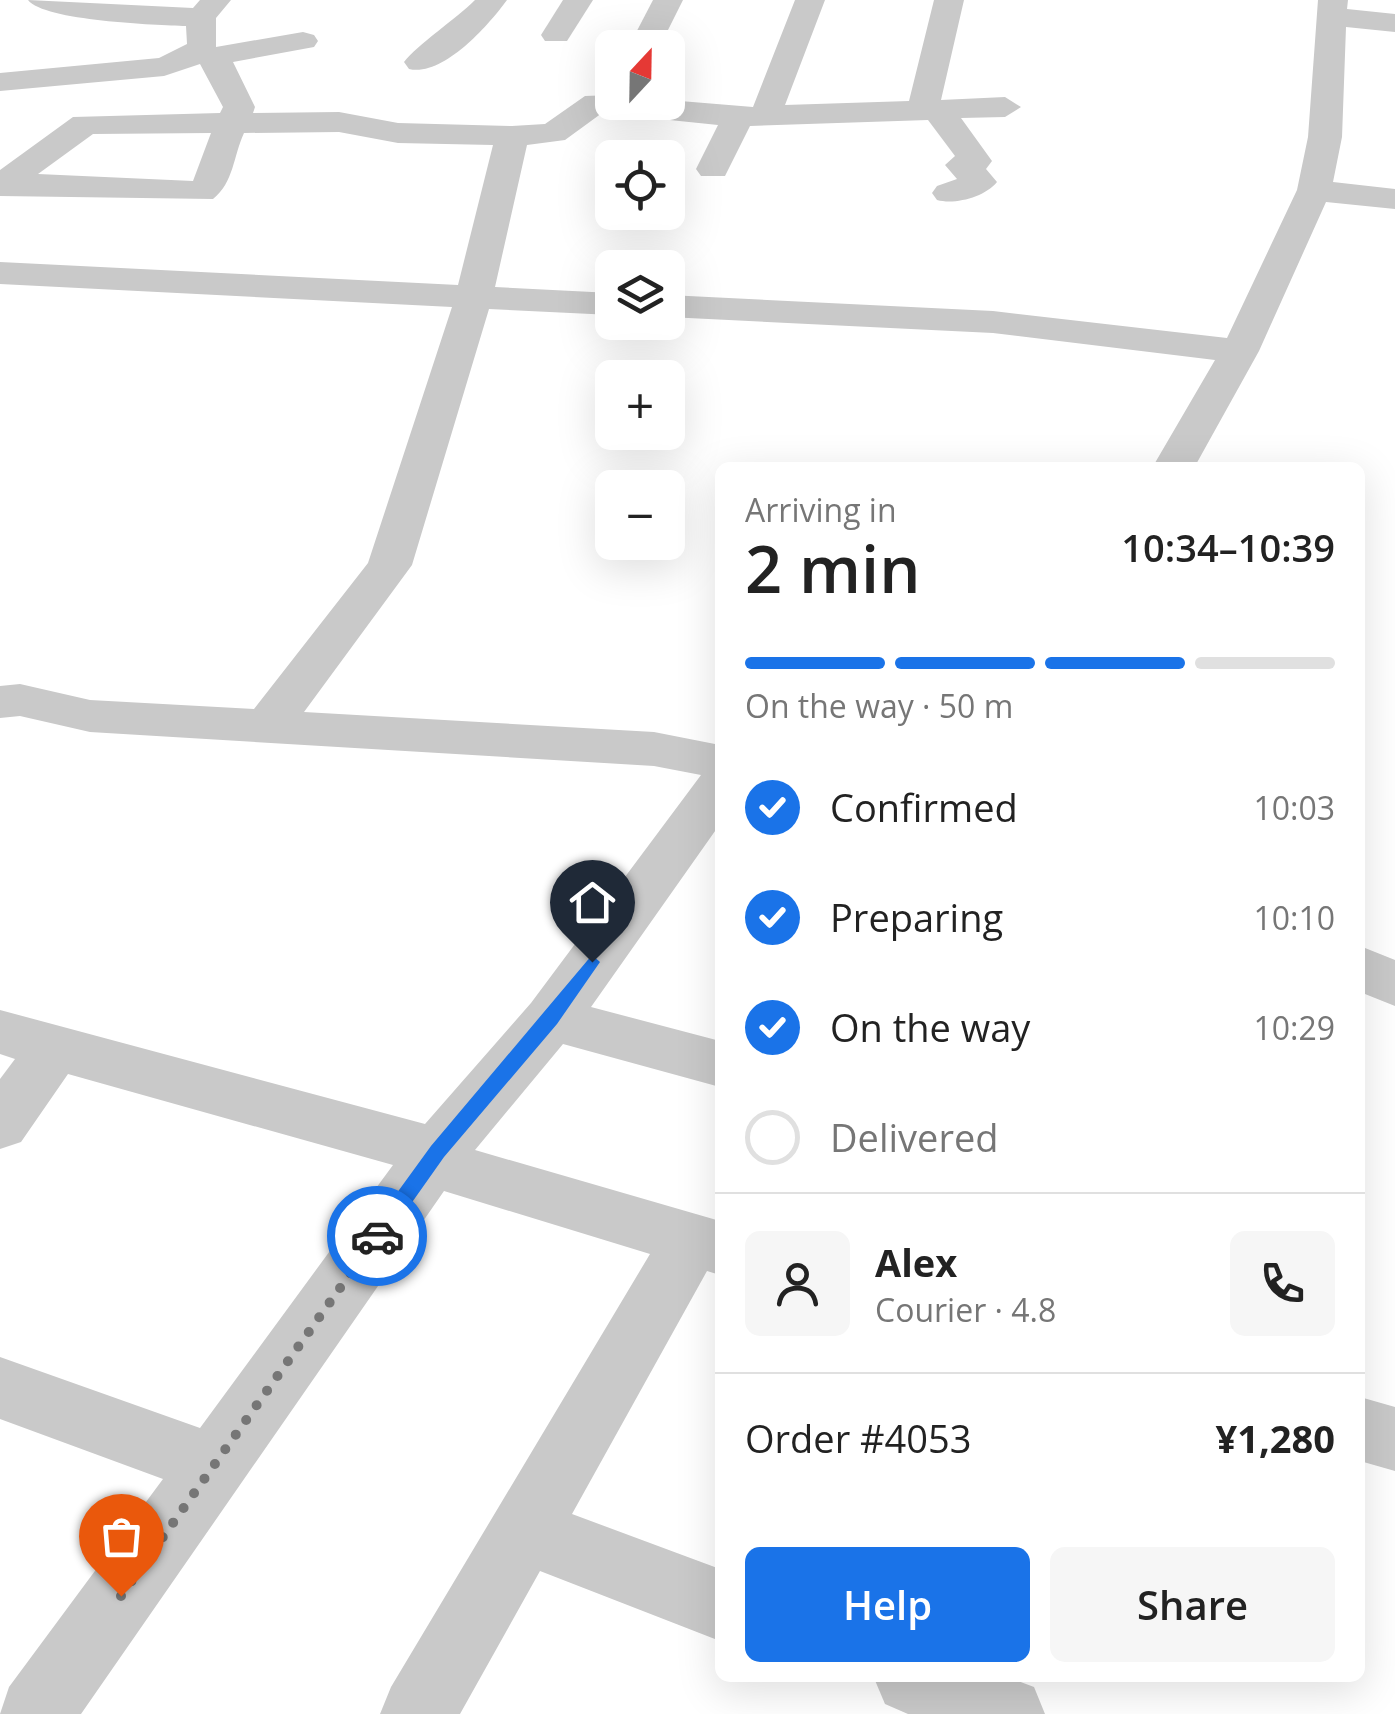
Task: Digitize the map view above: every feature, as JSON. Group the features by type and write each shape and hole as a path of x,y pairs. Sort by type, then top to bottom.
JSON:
{"street":[{"path":"3,184 201,192 214,182 217,154 239,107 202,44 208,8 140,16 44,0"},
{"path":"420,62 455,36 492,0"},
{"path":"556,35 578,0"},
{"path":"652,30 668,0"},
{"path":"713,169 752,115 810,0"},
{"path":"930,109 949,0"},
{"path":"1175,462 1240,351 1314,190 1325,138 1333,9 1395,23"},
{"path":"0,82 164,68 207,55 303,40"},
{"path":"3,184 85,124 339,122 398,133 512,136 553,133 595,104"},
{"path":"685,110 752,115 1004,106"},
{"path":"930,109 975,161 962,165 980,182 950,192"},
{"path":"267,728 390,565 474,297 512,136"},
{"path":"1314,190 1395,200"},
{"path":"0,273 595,303"},
{"path":"685,307 993,322 1240,351"},
{"path":"7,689 90,716 654,750 715,761"},
{"path":"36,1714 434,1157 551,1019 715,793"},
{"path":"1365,970 1395,985"},
{"path":"551,1019 715,1063"},
{"path":"0,1032 434,1157 706,1244 526,1531 418,1714"},
{"path":"0,1124 55,1047"},
{"path":"0,1388 214,1465"},
{"path":"1365,1430 1395,1439"},
{"path":"526,1531 715,1603"},
{"path":"922,1682 1007,1714"}],"way so far":[{"path":"121,1596 377,1236"}],"route":[{"path":"377,1236 437,1152 551,1019 592,962"}]}
